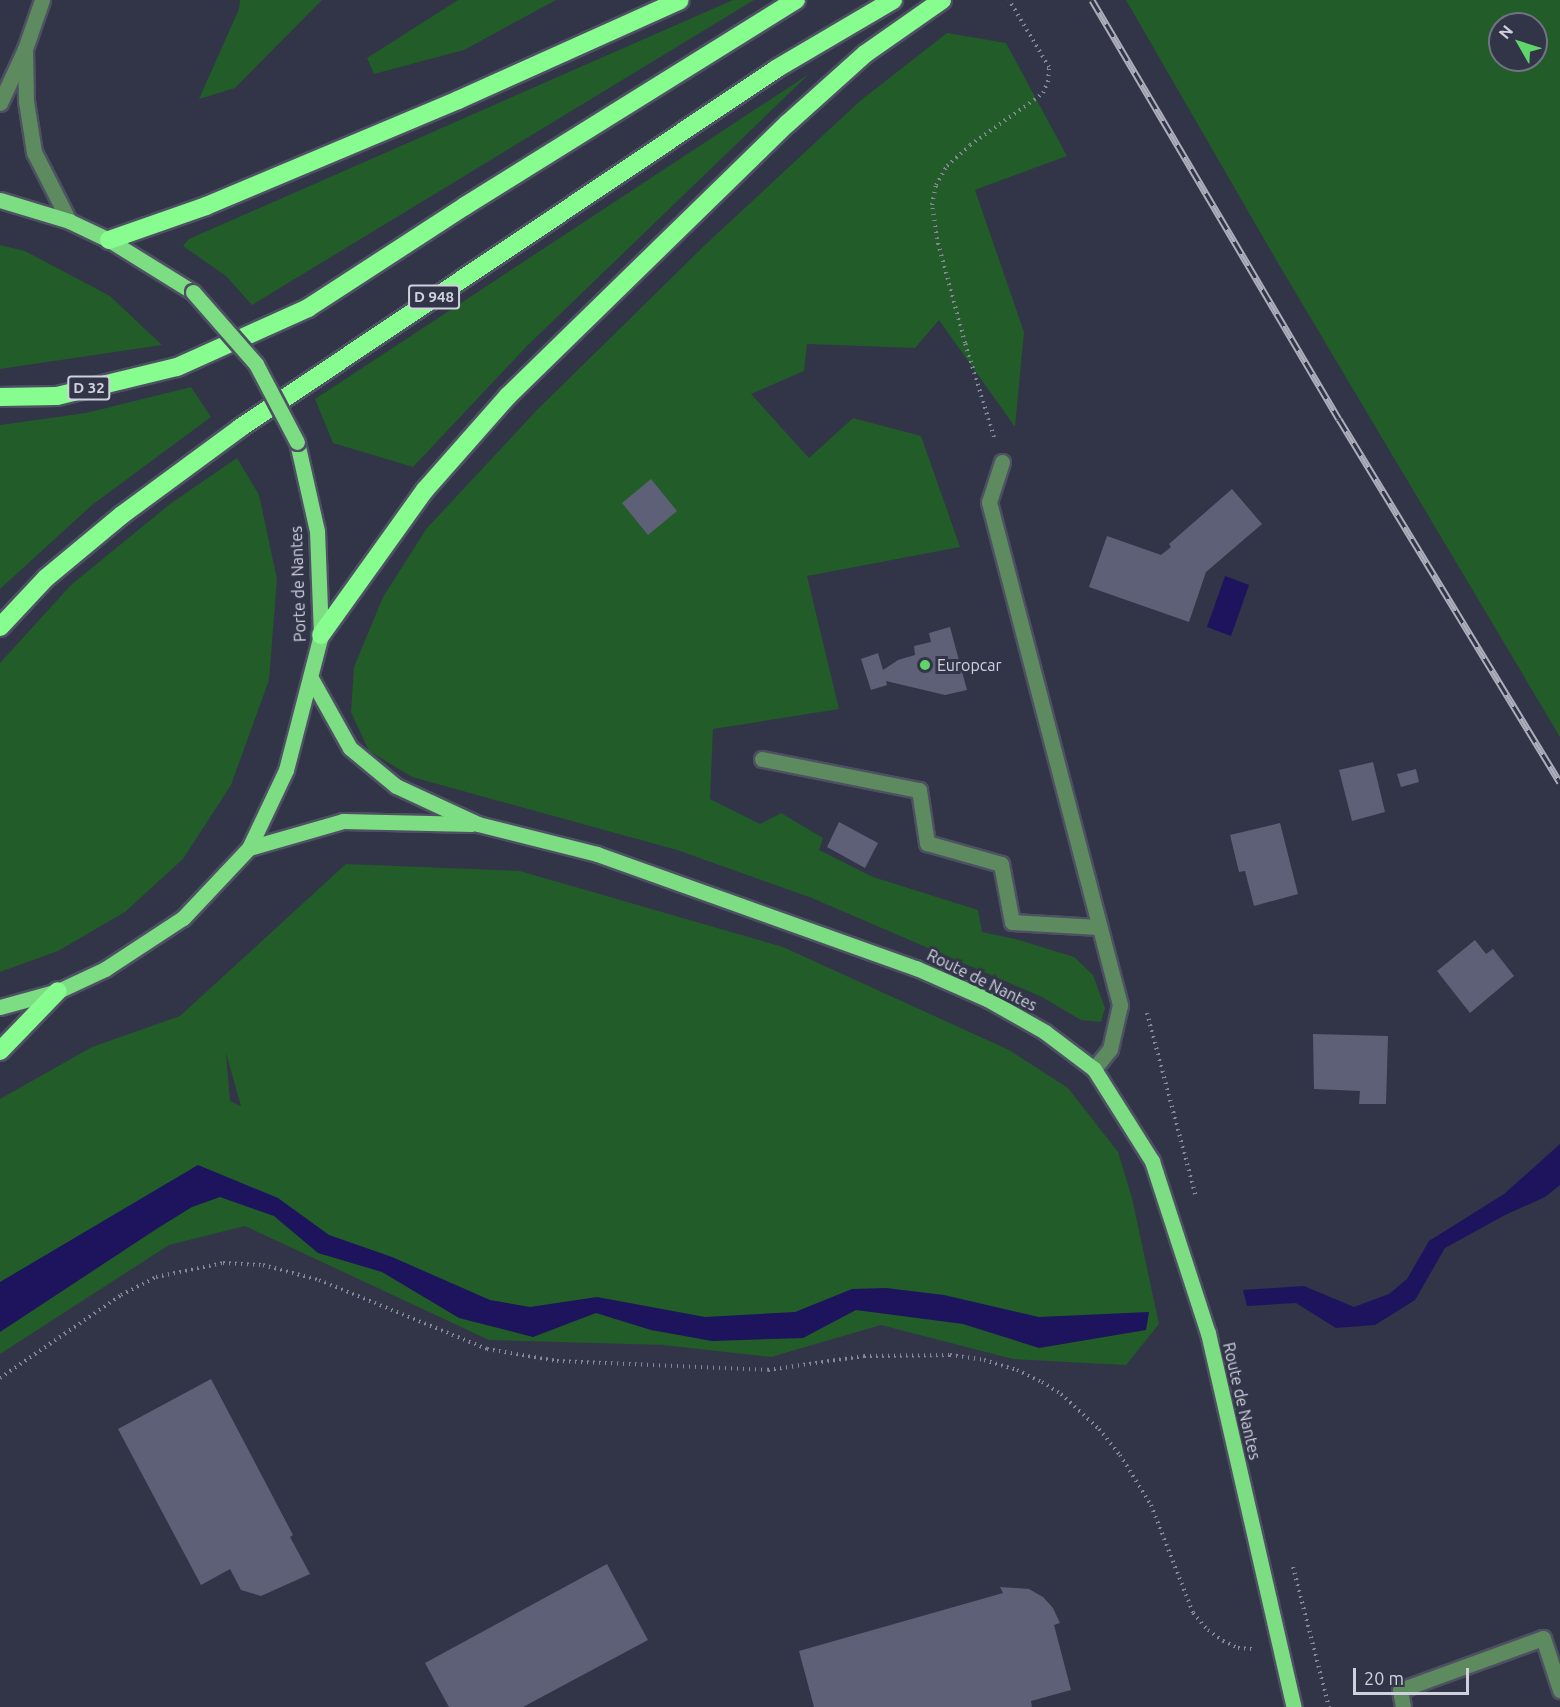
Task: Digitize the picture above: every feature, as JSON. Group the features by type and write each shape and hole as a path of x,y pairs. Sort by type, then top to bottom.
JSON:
{"highway":[{"path":"109,240 206,206 458,100 680,0"},
{"name":"D 32","path":"0,397 57,396 177,367 308,308 465,206 796,0"},
{"name":"D 948","path":"0,627 46,578 122,515 240,428 776,69 893,0"},
{"path":"321,635 425,490 508,396 796,116 865,54 942,0"},
{"path":"0,1051 58,991"}],"main road":[{"name":"Porte de Nantes","path":"0,200 69,221 109,240 193,292 256,364 297,442 317,531 321,635 312,680 286,770 249,848 183,918 105,969 58,991 0,1007"},
{"name":"Route de Nantes","path":"312,680 350,748 396,786 478,824 597,854 916,968 987,999 1045,1032 1094,1069 1152,1161 1204,1323 1294,1707"},
{"name":"Route de Nantes","path":"249,848 343,820 478,824"}],"street":[{"path":"0,103 25,49 42,0"},
{"path":"25,49 27,101 34,152 69,221"},
{"path":"1002,462 989,502 1120,1005 1110,1049 1094,1069"},
{"path":"762,759 919,790 927,843 1001,864 1012,921 1098,927"},
{"path":"1404,1707 1400,1690 1543,1638 1560,1690"}],"path":[{"path":"1002,462 965,343 937,239 932,205 936,185 947,166 970,145 1043,93 1048,82 1049,67 1009,0"},
{"path":"1145,1006 1197,1203"},
{"path":"0,1378 130,1291 156,1277 222,1263 263,1265 319,1280 488,1349 557,1361 768,1370 827,1360 886,1355 950,1355 984,1360 1017,1370 1061,1394 1099,1429 1120,1455 1151,1505 1193,1613 1208,1630 1238,1648 1257,1649 1278,1645 1310,1632"},
{"path":"1292,1563 1329,1707"}],"green space":[{"path":"240,0 322,0 235,88 199,99 239,9"},
{"path":"458,0 556,0 464,50 374,74 367,58"},
{"path":"733,0 754,0 252,305 226,276 183,246 189,239"},
{"path":"1126,0 1560,0 1560,737 1275,258"},
{"path":"947,33 1006,43 1067,156 975,190 1024,332 1015,427 939,320 915,348 807,344 804,371 751,394 809,458 853,418 921,436 960,547 807,576 839,709 713,729 710,799 760,824 781,813 823,838 819,850 873,877 978,910 982,932 1019,940 1074,957 1093,975 1105,1008 1101,1022 1081,1020 1042,997 812,898 677,850 412,777 369,751 351,712 354,667 383,597 427,528 536,411 705,245 860,101"},
{"path":"809,74 527,346 413,467 333,443 315,399"},
{"path":"0,245 25,251 110,296 162,345 0,369"},
{"path":"191,387 211,417 92,505 0,589 0,425 86,413"},
{"path":"237,458 259,495 277,579 269,680 231,785 183,859 125,912 58,951 0,972 0,663 71,585 170,504"},
{"path":"346,864 520,871 783,947 1009,1050 1068,1088 1118,1152 1132,1198 1159,1324 1126,1365 1013,1359 881,1325 771,1357 663,1345 489,1340 245,1226 169,1245 0,1354 0,1099 92,1047 180,1016","holes":["226,1053 241,1106 230,1101"]}],"shaded area":[{"path":"1225,576 1249,585 1231,636 1207,627"},
{"path":"1560,1144 1560,1185 1545,1197 1505,1215 1445,1248 1415,1300 1375,1325 1336,1328 1296,1303 1247,1306 1243,1290 1304,1286 1354,1307 1389,1294 1407,1279 1429,1241 1504,1194"},
{"path":"198,1165 278,1198 329,1235 392,1257 490,1300 530,1307 597,1297 705,1317 795,1312 852,1289 886,1288 944,1295 1039,1317 1149,1312 1146,1330 1039,1348 963,1324 856,1310 803,1338 712,1341 651,1330 596,1313 533,1337 459,1318 382,1272 318,1253 274,1216 220,1197 192,1207 0,1332 0,1282"}],"building":[{"path":"651,479 677,511 648,535 622,503"},
{"path":"1232,489 1262,524 1206,572 1189,622 1089,587 1107,536 1161,555 1171,547 1169,544"},
{"name":"Europcar","path":"950,627 967,690 945,695 886,681 887,685 871,690 861,659 878,653 883,670 898,660 915,655 914,646 931,642 929,633"},
{"path":"1373,762 1385,812 1352,821 1339,770"},
{"path":"1416,769 1419,782 1401,787 1397,774"},
{"path":"839,822 878,843 865,868 827,847"},
{"path":"1280,823 1298,894 1254,906 1245,871 1239,872 1230,835"},
{"path":"1475,940 1486,954 1493,949 1514,976 1470,1013 1437,971"},
{"path":"1313,1034 1388,1036 1386,1104 1359,1104 1360,1091 1314,1089"},
{"path":"211,1379 293,1535 290,1537 310,1574 261,1596 241,1590 230,1569 201,1585 118,1429"},
{"path":"607,1564 648,1640 523,1707 449,1707 425,1663"},
{"path":"1000,1587 1029,1589 1043,1597 1053,1608 1060,1623 1054,1625 1071,1690 1031,1701 1032,1707 814,1707 799,1651 1003,1593"}],"railway":[{"path":"1092,0 1339,419 1560,782"}],"place":[{"name":"Europcar","path":"925,665"}]}
